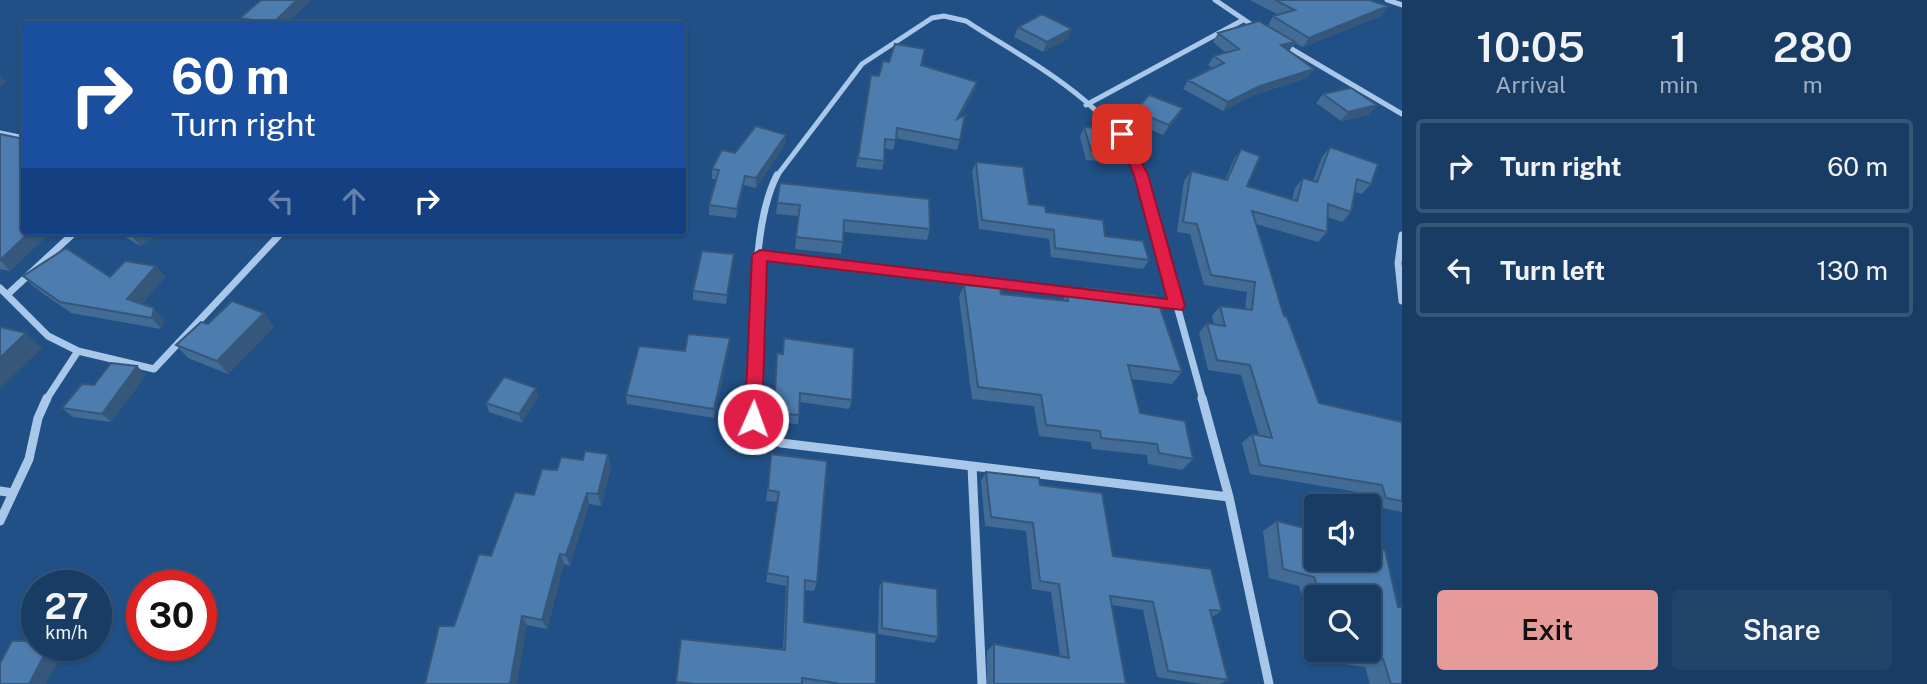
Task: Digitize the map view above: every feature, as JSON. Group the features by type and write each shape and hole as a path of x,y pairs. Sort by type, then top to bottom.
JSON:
{"street":[{"path":"1215,0 1266,33"},
{"path":"1387,0 1402,5"},
{"path":"1229,497 780,443 761,433 753,419 760,255 766,196 778,173 862,64 932,19 944,16 966,21 1086,105 1122,134 1133,153 1229,497 1269,684"},
{"path":"1086,105 1243,20"},
{"path":"1277,40 1402,114"},
{"path":"0,133 21,137"},
{"path":"8,294 72,235"},
{"path":"0,289 8,294 48,337 78,351 154,369 279,235"},
{"path":"1402,235 1398,262 1402,301"},
{"path":"760,255 1094,295"},
{"path":"1135,300 1177,306"},
{"path":"0,521 29,459 38,418 51,390 78,351"},
{"path":"972,466 982,684"},
{"path":"0,491 13,493"}],"building":[{"path":"261,0 297,0 275,21 240,18"},
{"path":"1275,0 1369,0 1388,6 1309,38 1273,16 1295,10"},
{"path":"1042,14 1072,29 1047,42 1018,27"},
{"path":"1259,21 1295,42 1281,45 1314,69 1260,86 1228,102 1188,80 1224,63 1214,56 1239,49 1218,33"},
{"path":"895,44 925,49 921,65 977,82 957,119 965,115 960,140 897,128 896,140 885,139 884,161 858,158 871,75 879,76 883,61 889,62"},
{"path":"1351,88 1377,105 1348,112 1323,94"},
{"path":"1149,95 1183,108 1169,125 1135,111"},
{"path":"756,126 786,135 756,178 745,176 737,209 709,205 719,170 712,169 722,150 735,153"},
{"path":"1084,127 1111,129 1118,153 1091,150"},
{"path":"0,134 21,138 21,235 27,235 0,260"},
{"path":"1330,147 1378,164 1371,184 1357,179 1351,212 1328,204 1327,232 1252,211 1284,316 1287,317 1319,403 1402,422 1402,501 1386,498 1382,485 1260,465 1252,434 1272,438 1250,365 1217,360 1207,323 1225,326 1220,306 1252,310 1255,282 1211,275 1197,224 1183,222 1191,171 1227,180 1241,149 1260,156 1247,186 1297,201 1303,178 1317,182"},
{"path":"976,162 1023,167 1029,204 1045,206 1046,212 1103,220 1105,236 1143,241 1149,260 1055,248 1054,230 982,220"},
{"path":"780,183 929,199 930,229 844,220 843,242 796,237 800,205 777,203"},
{"path":"66,248 110,277 125,261 156,266 127,299 154,308 152,318 60,302 23,276"},
{"path":"702,251 734,254 727,295 693,291"},
{"path":"964,285 1000,288 1001,294 1068,301 1067,294 1085,297 1084,288 1156,296 1182,372 1128,365 1140,413 1185,421 1193,459 1159,453 1157,444 1101,438 1100,431 1046,425 1041,395 978,387"},
{"path":"232,301 264,313 217,361 176,345 201,322 208,324"},
{"path":"0,327 26,333 0,358"},
{"path":"688,334 730,338 714,409 626,395 639,346 685,351"},
{"path":"784,338 854,348 852,400 800,393 799,415 774,413 777,353 783,354"},
{"path":"111,363 137,366 102,414 62,408 82,384 94,385"},
{"path":"504,377 536,388 519,414 486,403"},
{"path":"585,451 608,454 598,494 587,493 566,555 560,554 542,620 522,616 510,684 425,684 439,626 454,626 479,554 491,556 515,492 534,495 542,469 557,470 561,457 583,460"},
{"path":"771,454 827,461 817,582 805,580 804,622 876,633 876,684 841,684 802,678 802,684 676,682 681,639 785,650 788,577 767,573 779,492 768,490"},
{"path":"986,472 1039,478 1040,485 1102,493 1113,556 1211,569 1222,611 1210,610 1228,680 1168,671 1153,602 1110,596 1126,684 994,684 994,644 1069,658 1059,584 1040,581 1033,523 991,517"},
{"path":"1277,521 1304,528 1304,571 1381,571 1381,549 1385,550 1398,607 1402,607 1402,684 1391,684 1381,659 1381,585 1317,585 1314,577 1283,569"},
{"path":"882,581 937,589 938,637 882,628"},
{"path":"12,641 21,641 21,661 41,661 29,684 0,684 0,663"}],"route":[{"path":"753,419 760,255 1177,306 1141,175 1122,134"}]}
